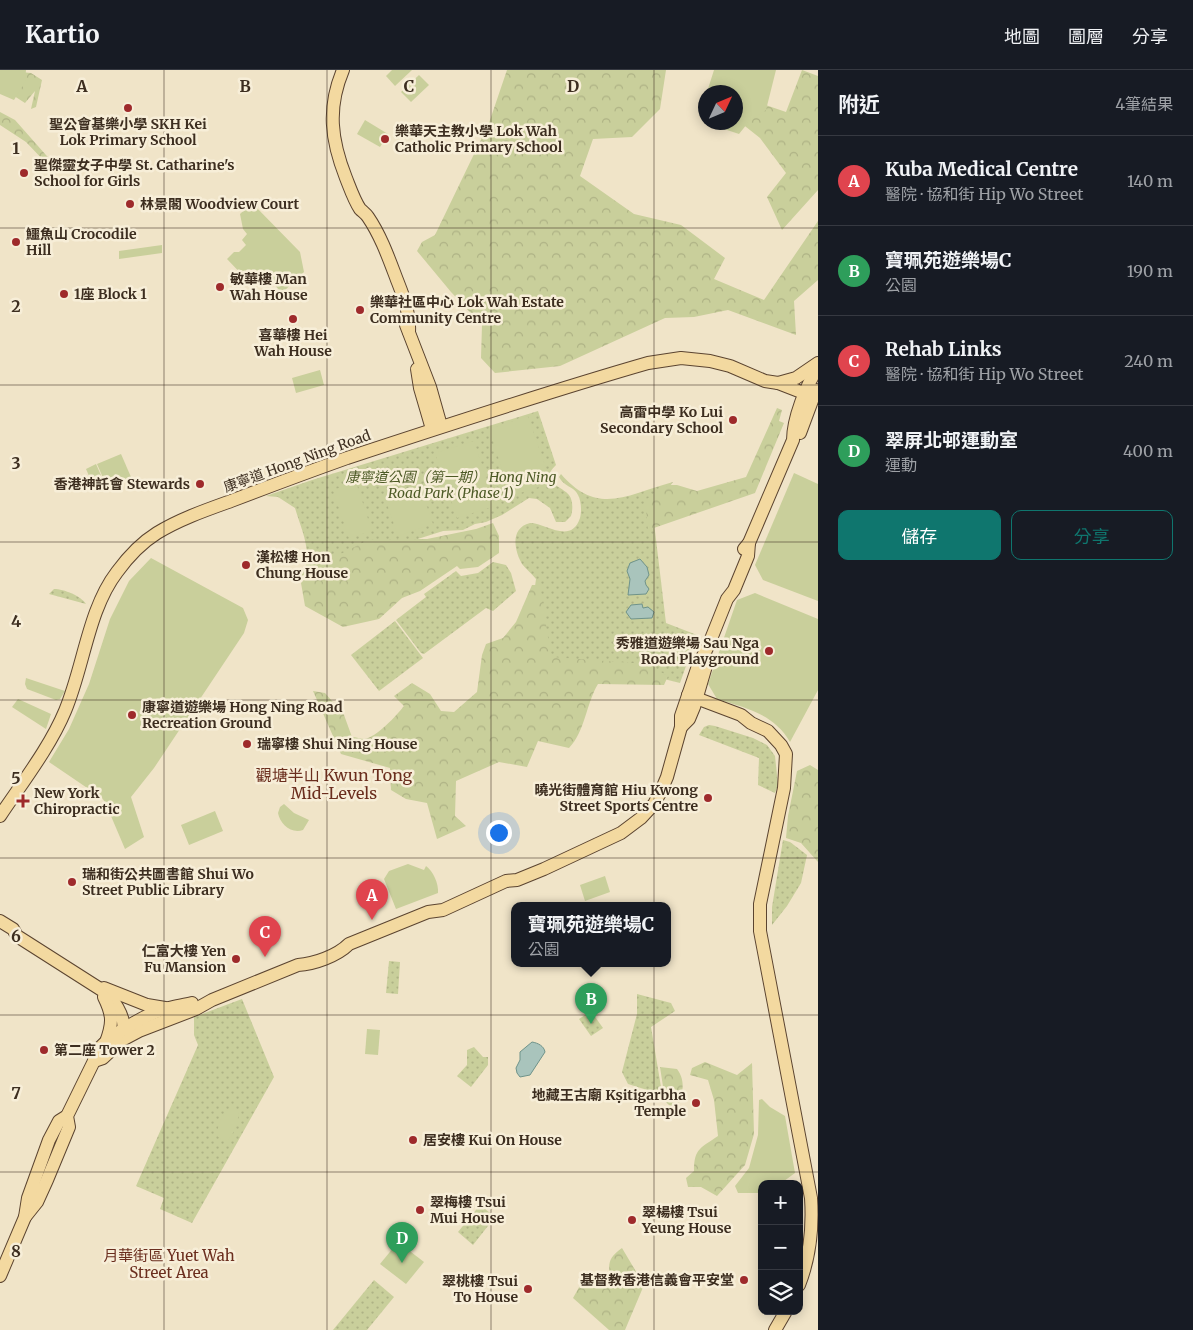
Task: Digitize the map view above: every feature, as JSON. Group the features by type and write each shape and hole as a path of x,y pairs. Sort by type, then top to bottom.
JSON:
{"main road":[{"path":"343,70 334,102 334,142 349,186 361,210 368,216 393,270 410,317 411,338 430,388 437,428"},
{"name":"康寧道 Hong Ning Road","path":"0,816 65,712 102,600 116,573 139,547 154,535 189,517 304,473 437,428 648,363 681,358 710,361 730,366 765,381 778,383 810,397"},
{"path":"778,383 796,378 818,363"},
{"path":"94,1061 103,1058 123,1034 196,1009 212,1000 298,965 304,957 340,943 349,944 428,912 439,912 506,881 514,873 547,859 566,858 621,833 646,813 658,798 664,785 681,727 689,720 700,659 709,644 727,599 734,590 748,556 749,543 793,440 800,433 818,368"},
{"name":"康寧道 Hong Ning Road","path":"765,381 776,390 810,397"},
{"path":"691,701 741,715 751,723 768,730 784,750 786,760 784,788 762,890 759,914 760,931 811,1198 810,1244 803,1274"},
{"path":"0,921 13,929 17,936 108,994 122,1017 123,1034"},
{"path":"0,930 9,936 17,936"},
{"path":"95,985 147,1005 168,1008 212,1000"},
{"path":"95,985 106,1003 112,1020 112,1027 106,1042"},
{"path":"0,1276 25,1217 28,1198 49,1140 58,1121 67,1116 94,1061 96,1052 106,1042 168,1008"},
{"path":"775,1330 784,1315"}],"green space":[{"path":"0,70 31,73 42,80 36,107 31,109 35,91 25,103 11,94"},
{"path":"0,70 26,70 25,82 14,100 0,94"},
{"path":"392,70 412,70 395,86 386,76"},
{"path":"507,70 666,70 660,109 632,137 593,139 580,176 634,214 681,225 725,258 714,279 764,300 818,221 818,280 794,301 796,335 728,310 694,317 665,318 560,366 495,373 481,358 482,325 451,292 417,251 422,242 435,235 489,123"},
{"path":"714,70 776,70 766,110 751,119 743,129 743,85 709,85"},
{"path":"802,70 818,76 818,190 782,230 767,197 786,173 760,138 743,125 743,97 786,112"},
{"path":"419,75 429,85 411,102 401,92"},
{"path":"0,112 15,120 53,163 47,164 26,142 0,125"},
{"path":"365,120 388,134 380,147 357,134"},
{"path":"727,130 742,130 739,134"},
{"path":"252,203 300,252 304,272 282,293 271,281 265,286 248,281 227,259 246,245 242,240 247,234 243,229 240,214"},
{"path":"162,245 162,253 119,259 119,251"},
{"path":"320,370 324,385 296,393 292,378"},
{"path":"777,408 782,410 779,421 784,423 755,493 648,530 645,500 669,485 677,485 697,491 746,477"},
{"name":"康寧道公園（第一期） Hong Ning Road Park (Phase 1)","path":"538,411 556,465 549,476 550,480 566,492 571,500 571,516 565,522 556,522 550,508 537,499 529,498 502,515 463,530 443,531 301,576 307,560 307,551 295,508 278,497 266,496 312,480"},
{"path":"528,416 551,483 511,496 489,429"},
{"path":"474,441 495,506 457,518 435,453"},
{"path":"121,454 131,477 107,487 97,464"},
{"path":"96,464 106,487 96,492 86,469"},
{"path":"794,473 818,484 818,601 763,580 755,565"},
{"path":"561,474 575,487 588,495 601,499 628,496 673,482 656,505 652,506 666,623 697,635 680,683 652,676 541,663 530,623 536,579 522,564 517,552 516,540 519,530 530,523 558,531 571,530 576,526 581,515 580,500 576,492 561,480 559,477"},
{"path":"356,482 372,531 349,538 333,490"},
{"path":"420,486 433,524 398,536 385,498"},
{"path":"493,523 499,536 499,553 478,567 460,569 457,566 420,591 402,598 379,619 343,627 305,606 301,583 317,566 370,539 427,539 476,529"},
{"name":"康寧道遊樂場 Hong Ning Road Recreation Ground","path":"151,558 243,608 248,620 244,633 154,768 131,797 144,837 125,849 102,798 49,762 69,729 89,684 110,619 129,581"},
{"path":"493,562 506,565 511,573 516,591 493,611 486,608 424,654 421,653 396,620 426,597 424,594 456,571 461,576 478,573"},
{"path":"532,585 540,585 551,657 646,664 668,676 664,685 598,684 579,734 569,748 538,741 527,767 499,762 456,781 455,816 466,826 437,839 427,803 406,799 391,790 390,768 341,754 313,691 325,693 344,715 352,737 363,739 374,735 401,710 404,706 394,696 412,683 430,694 441,711 454,712 477,692 482,655 486,644 503,638 516,622"},
{"path":"54,589 72,594 86,604 49,594"},
{"name":"秀雅道遊樂場 Sau Nga Road Playground","path":"755,593 818,619 818,690 790,742 783,732 768,718 749,709 717,699 708,684 737,600"},
{"path":"395,621 423,658 379,691 351,655"},
{"path":"26,678 65,691 60,699 56,700 27,689 25,684"},
{"path":"18,699 51,714 46,729 12,707"},
{"path":"709,725 753,738 767,745 775,756 778,785 775,793 758,785 759,758 699,735 704,727"},
{"path":"810,765 818,770 818,862 801,843 786,838 788,816 797,771"},
{"path":"284,804 294,813 309,820 303,830 294,831 281,821 278,813 280,807"},
{"path":"215,811 223,831 189,845 181,825"},
{"path":"783,840 790,842 807,855 801,883 787,906 772,925 772,907"},
{"path":"408,864 424,870 426,866 429,868 436,882 438,893 396,909 384,879 389,871"},
{"path":"605,876 610,892 585,901 580,885"},
{"path":"389,961 400,962 398,994 386,993"},
{"path":"637,994 671,1003 675,1011 651,1027 662,1093 659,1096 628,1084 622,1072 637,1014"},
{"path":"242,999 274,1077 192,1223 160,1209 164,1198 136,1186 198,1045 194,1035 194,1017"},
{"path":"591,1011 603,1028 591,1036 579,1019"},
{"path":"367,1029 380,1030 378,1055 365,1054"},
{"path":"474,1047 483,1057 488,1057 488,1065 471,1087 457,1076 467,1065 467,1050"},
{"path":"705,1062 737,1075 752,1063 754,1134 745,1165 717,1196 701,1187 688,1187 686,1178 694,1171 695,1158 700,1149 718,1136 714,1100 708,1080 690,1075 692,1068"},
{"path":"660,1067 677,1069 682,1079 682,1090 676,1111 661,1098 664,1093"},
{"path":"762,1099 770,1107 785,1116 795,1173 785,1180 758,1180 758,1193 738,1193 735,1186 749,1168 758,1135 759,1100"},
{"path":"230,1108 238,1111 238,1118 231,1137 224,1141 217,1135 217,1132 223,1116"},
{"path":"480,1205 495,1217 473,1245 458,1232"},
{"path":"398,1242 424,1262 406,1284 380,1264"},
{"path":"622,1248 644,1285 625,1330 609,1330 573,1298 582,1282 611,1282 610,1262 614,1255"},
{"path":"374,1280 394,1297 367,1330 333,1330"}],"water":[{"path":"640,559 647,567 649,575 645,581 649,589 646,594 628,595 630,579 627,571 630,563"},
{"path":"642,604 643,608 648,607 654,612 652,618 631,619 626,612 631,605"},
{"path":"532,1042 540,1045 545,1052 530,1075 520,1077 516,1068 520,1060 520,1052"}],"place":[{"name":"聖公會基樂小學 SKH Kei Lok Primary School","path":"128,108"},
{"name":"樂華天主教小學 Lok Wah Catholic Primary School","path":"385,139"},
{"name":"聖傑靈女子中學 St. Catharine's School for Girls","path":"24,173"},
{"name":"林景閣 Woodview Court","path":"130,204"},
{"name":"鱷魚山 Crocodile Hill","path":"16,242"},
{"name":"敏華樓 Man Wah House","path":"220,287"},
{"name":"1座 Block 1","path":"64,294"},
{"name":"樂華社區中心 Lok Wah Estate Community Centre","path":"360,310"},
{"name":"喜華樓 Hei Wah House","path":"293,319"},
{"name":"高雷中學 Ko Lui Secondary School","path":"733,420"},
{"name":"香港神託會 Stewards","path":"200,484"},
{"name":"漢松樓 Hon Chung House","path":"246,565"},
{"name":"秀雅道遊樂場 Sau Nga Road Playground","path":"769,651"},
{"name":"康寧道遊樂場 Hong Ning Road Recreation Ground","path":"132,715"},
{"name":"瑞寧樓 Shui Ning House","path":"247,744"},
{"name":"曉光街體育館 Hiu Kwong Street Sports Centre","path":"708,798"},
{"name":"New York Chiropractic","path":"23,801"},
{"name":"瑞和街公共圖書館 Shui Wo Street Public Library","path":"72,882"},
{"name":"Kuba Medical Centre","path":"372,920"},
{"name":"Rehab Links","path":"265,957"},
{"name":"仁富大樓 Yen Fu Mansion","path":"236,959"},
{"name":"寶珮苑遊樂場C","path":"591,1024"},
{"name":"第二座 Tower 2","path":"44,1050"},
{"name":"地藏王古廟 Kṣitigarbha Temple","path":"696,1103"},
{"name":"居安樓 Kui On House","path":"413,1140"},
{"name":"翠梅樓 Tsui Mui House","path":"420,1210"},
{"name":"翠楊樓 Tsui Yeung House","path":"632,1220"},
{"name":"翠屏北邨運動室","path":"402,1263"},
{"name":"基督教香港信義會平安堂","path":"744,1280"},
{"name":"翠桃樓 Tsui To House","path":"528,1289"}],"district":[{"name":"觀塘半山 Kwun Tong Mid-Levels","path":"334,784"},
{"name":"月華街區 Yuet Wah Street Area","path":"169,1264"}]}
